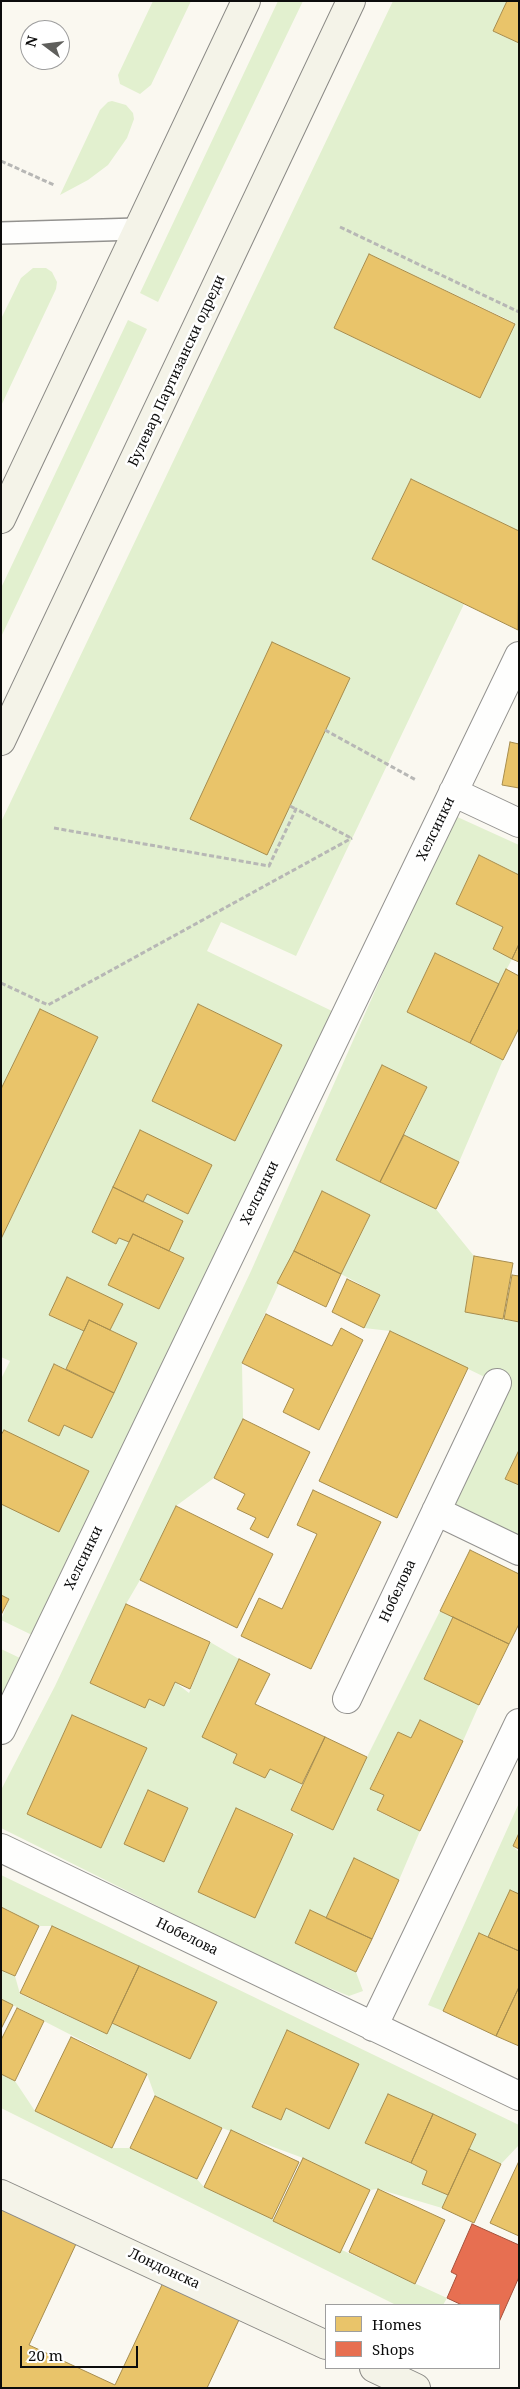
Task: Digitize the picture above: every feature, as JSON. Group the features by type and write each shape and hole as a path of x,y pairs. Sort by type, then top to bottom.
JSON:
{"street":[{"path":"1,518 246,1"},
{"name":"Булевар Партизански одреди","path":"1,741 351,1"},
{"name":"Хелсинки","path":"1,1730 519,656"},
{"path":"453,792 519,823"},
{"name":"Нобелова","path":"347,1699 497,1383"},
{"path":"436,1511 519,1551"},
{"path":"373,2026 519,1723"},
{"name":"Нобелова","path":"1,1848 519,2096"},
{"name":"Лондонска","path":"1,2194 325,2346"},
{"path":"376,2369 416,2388"}],"lane":[{"path":"1,233 137,229"}],"path":[{"path":"1,161 54,185"},
{"path":"340,227 519,312"},
{"path":"325,730 416,780"},
{"path":"1,983 48,1004 352,838 290,806"},
{"path":"54,828 269,866 296,809"}],"green space":[{"path":"153,1 191,1 151,85 140,94 120,84 118,75"},
{"path":"278,1 303,1 158,302 140,293"},
{"path":"393,1 507,1 493,31 519,43 519,531 411,479 372,559 464,604 296,956 221,922 207,951 332,1011 32,1635 1,1620 9,1599 1,1595 1,1379 10,1361 1,1357 1,1239 98,1037 40,1009 1,1089 1,822","holes":["369,254 515,323 480,398 334,328","198,1004 282,1045 235,1141 153,1101","140,1131 211,1165 188,1214 147,1194 143,1202 169,1251 184,1259 159,1309 109,1285 129,1242 119,1238 116,1244 92,1231","122,1304 110,1330 137,1343 92,1438 64,1425 59,1436 28,1420 54,1364 66,1369 84,1331 49,1315"]},
{"path":"112,101 126,105 133,113 134,119 127,138 108,165 88,180 60,195 100,110 108,102"},
{"path":"33,268 46,268 52,272 57,282 56,289 1,406 1,319 21,278"},
{"path":"128,320 147,329 1,637 1,588"},
{"path":"453,815 519,845 519,875 479,855 456,904 503,927 493,949 512,959 499,984 435,953 407,1012 503,1060 459,1162 404,1135 427,1087 382,1065 336,1160 436,1209 474,1256 465,1312 519,1322 519,1450 505,1479 519,1485 519,1551 436,1511 497,1383 390,1331 364,1328 380,1295 341,1274 370,1215 322,1191 242,1363 243,1419 214,1478 176,1506 140,1580 126,1604 90,1683 144,1708 149,1699 164,1706 175,1682 189,1693 210,1642 239,1659 237,1754 233,1763 265,1778 270,1769 302,1784 291,1810 367,1757 440,1611 453,1617 424,1678 479,1705 463,1741 420,1720 411,1738 398,1732 370,1788 384,1795 377,1811 420,1831 399,1880 353,1860 326,1918 310,1911 295,1943 356,1972 363,1991 349,1996 288,1971 1,1828 1,1790 55,1686 251,1271","holes":["72,1715 147,1748 101,1848 27,1814","148,1790 188,1808 124,1844","236,1808 298,1835 293,1834 255,1918 198,1892"]},
{"path":"1,1649 20,1658 1,1699"},
{"path":"519,1803 519,1833 513,1846 519,1852 519,1894 488,1937 479,1933 443,2011 428,2005"},
{"path":"1,1875 519,2125 519,2145 501,2164 469,2149 475,2134 388,2094 365,2143 427,2171 422,2184 448,2195 442,2208 378,2189 370,2190 303,2158 222,2128 155,2096 147,2074 1,1999 1,1970 15,1976 20,1994 107,2034 112,2023 190,2059 216,2002 52,1926 39,1926 1,1907","holes":["287,2031 358,2064 329,2128 286,2108 281,2120 252,2107"]},
{"path":"1,2074 15,2081 35,2111 111,2148 130,2148 197,2179 204,2187 447,2298 444,2304 394,2304 1,2108"}],"building: Homes":[{"path":"507,1 519,1 519,43 493,31"},
{"path":"369,254 515,324 480,398 334,328"},
{"path":"411,479 519,531 518,630 372,559"},
{"path":"272,642 350,678 267,855 190,819"},
{"path":"510,742 519,744 519,788 502,785"},
{"path":"479,855 519,875 519,944 512,959 493,949 503,927 456,904"},
{"path":"519,944 519,962 512,959"},
{"path":"435,953 499,984 470,1043 407,1012"},
{"path":"506,969 519,976 519,1028 503,1060 470,1043"},
{"path":"198,1004 282,1045 235,1141 152,1101"},
{"path":"40,1009 98,1037 1,1239 1,1089"},
{"path":"382,1065 427,1087 380,1182 336,1160"},
{"path":"140,1130 212,1165 188,1214 147,1194 143,1202 113,1187"},
{"path":"404,1135 459,1162 436,1209 380,1182"},
{"path":"113,1187 183,1221 169,1251 133,1234 129,1242 119,1238 116,1244 92,1232"},
{"path":"322,1191 370,1215 341,1274 294,1251"},
{"path":"133,1234 184,1258 159,1309 108,1285"},
{"path":"294,1251 341,1274 326,1307 277,1283"},
{"path":"474,1256 513,1263 503,1319 465,1312"},
{"path":"512,1275 519,1276 519,1322 504,1319"},
{"path":"67,1277 123,1304 110,1330 89,1320 84,1331 49,1315"},
{"path":"347,1279 380,1295 364,1328 332,1312"},
{"path":"266,1314 332,1346 341,1328 363,1340 319,1430 283,1412 294,1389 242,1363"},
{"path":"89,1320 137,1343 114,1393 66,1369"},
{"path":"390,1331 468,1368 397,1518 319,1481"},
{"path":"54,1364 114,1393 92,1438 64,1425 59,1436 28,1421"},
{"path":"243,1419 310,1452 268,1538 250,1529 256,1518 237,1509 245,1494 214,1478"},
{"path":"4,1430 89,1471 59,1532 1,1504 1,1435"},
{"path":"519,1450 519,1485 505,1479"},
{"path":"313,1490 381,1522 311,1669 241,1636 259,1598 282,1609 317,1534 297,1525"},
{"path":"176,1506 273,1554 237,1628 140,1580"},
{"path":"470,1550 519,1574 519,1624 509,1644 440,1611"},
{"path":"1,1595 9,1599 1,1615"},
{"path":"126,1604 210,1642 190,1689 175,1682 164,1706 149,1699 145,1708 90,1683"},
{"path":"453,1617 509,1644 479,1705 424,1679"},
{"path":"239,1659 270,1674 255,1704 325,1737 302,1784 270,1769 265,1778 233,1763 237,1754 202,1737"},
{"path":"72,1715 147,1748 101,1848 27,1814"},
{"path":"420,1720 463,1741 420,1831 377,1810 384,1795 370,1789 398,1732 411,1738"},
{"path":"325,1737 367,1757 333,1830 291,1810"},
{"path":"148,1790 188,1808 164,1862 124,1844"},
{"path":"236,1808 293,1834 255,1918 198,1892"},
{"path":"519,1833 519,1849 513,1846"},
{"path":"354,1858 399,1880 372,1939 326,1918"},
{"path":"510,1890 519,1894 519,1951 488,1937"},
{"path":"1,1907 39,1926 15,1976 1,1970"},
{"path":"310,1910 372,1939 356,1972 295,1943"},
{"path":"52,1926 139,1966 107,2034 20,1993"},
{"path":"479,1933 519,1951 519,1987 496,2036 443,2011"},
{"path":"139,1966 217,2002 190,2059 112,2023"},
{"path":"519,1987 519,2046 496,2036"},
{"path":"1,1999 13,2005 1,2029"},
{"path":"17,2008 44,2021 15,2081 1,2074 1,2040"},
{"path":"287,2030 359,2064 329,2129 286,2108 281,2120 252,2107"},
{"path":"71,2037 147,2074 112,2148 35,2111"},
{"path":"388,2094 433,2114 411,2163 365,2143"},
{"path":"155,2096 222,2128 197,2179 130,2148"},
{"path":"433,2114 476,2134 448,2195 422,2184 427,2171 411,2163"},
{"path":"231,2130 299,2162 272,2219 204,2187"},
{"path":"469,2149 501,2164 474,2223 442,2208"},
{"path":"303,2158 370,2190 340,2253 273,2221"},
{"path":"519,2161 519,2236 490,2223"},
{"path":"378,2189 445,2220 415,2284 349,2252"},
{"path":"1,2195 82,2231 29,2345 115,2385 168,2272 245,2307 207,2388 1,2388"}],"building: Shops":[{"path":"472,2224 519,2245 519,2277 500,2320 500,2304 460,2304 447,2298 457,2275 451,2272"}]}
